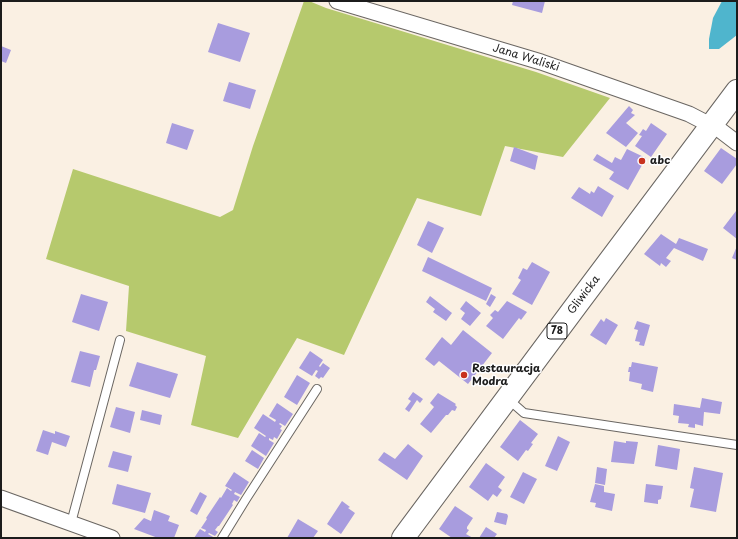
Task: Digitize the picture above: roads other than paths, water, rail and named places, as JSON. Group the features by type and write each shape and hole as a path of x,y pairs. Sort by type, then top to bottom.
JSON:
{"main road":[{"name":"Gliwicka","path":"403,538 737,91"}],"street":[{"name":"Jana Waliski","path":"337,1 541,62 689,114 720,130 737,143"},
{"path":"1,498 112,538"}],"lane":[{"path":"71,523 120,340"},
{"path":"222,538 317,389"},
{"path":"507,399 524,413 737,445"}],"water":[{"path":"722,1 737,1 737,35 719,49 709,49 709,39 713,18"}],"place":[{"name":"abc","path":"642,161"},
{"name":"Restauracja Modra","path":"464,375"}]}
